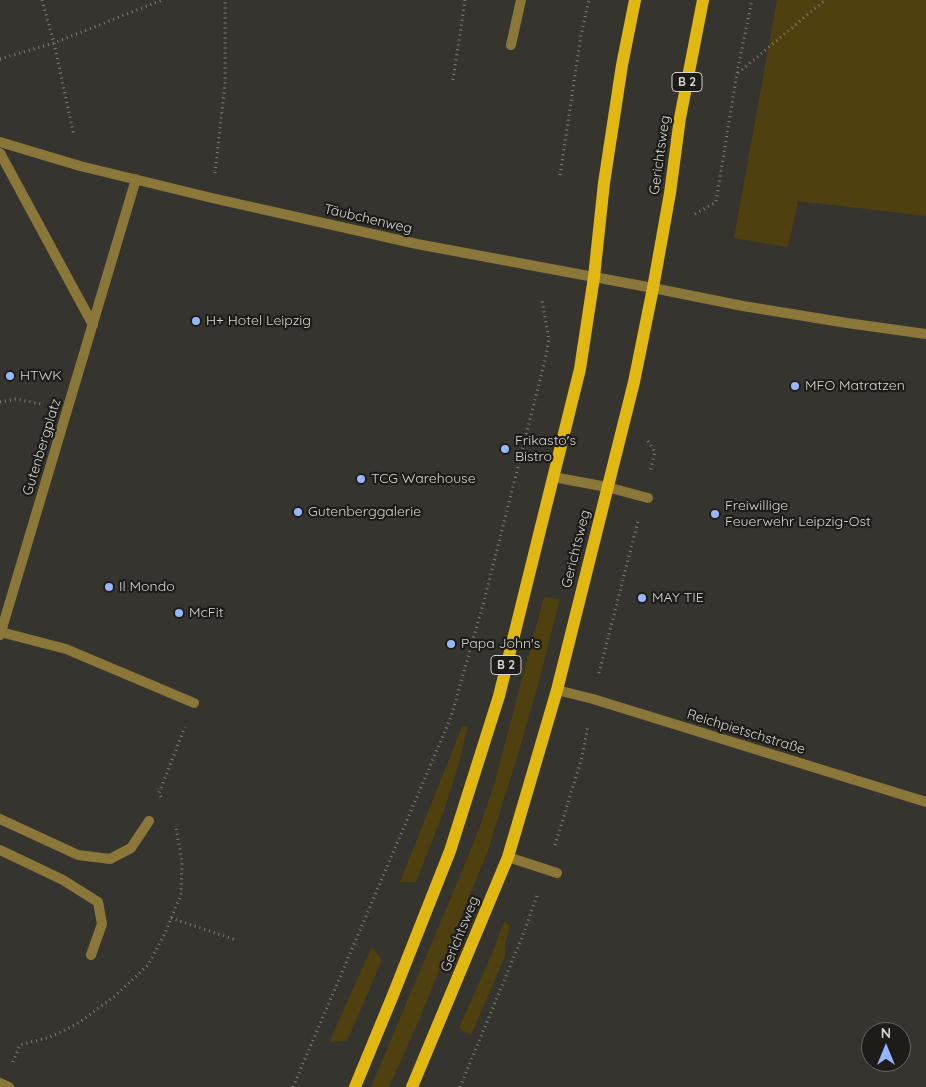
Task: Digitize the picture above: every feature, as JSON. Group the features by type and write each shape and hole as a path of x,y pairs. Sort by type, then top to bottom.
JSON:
{"main road":[{"name":"B 2","path":"355,1087 450,851 499,696 580,369 594,277 604,183 622,65 635,0"},
{"name":"Gerichtsweg","path":"412,1087 508,857 557,690 634,382 653,288 670,193 680,118 703,0"}],"street":[{"path":"511,45 520,0"},
{"name":"Täubchenweg","path":"0,142 80,166 417,244 743,306 926,334"},
{"path":"0,154 93,325"},
{"name":"Gutenbergplatz","path":"0,634 136,179"},
{"path":"553,478 607,487 646,497"},
{"path":"0,634 66,649 194,703"},
{"name":"Reichpietschstraße","path":"557,690 593,699 926,802"},
{"path":"0,819 78,855 110,859 131,848 149,821"},
{"path":"0,850 63,880 98,902 102,924 91,954"},
{"path":"508,857 552,871"}],"path":[{"path":"42,0 54,43 80,166"},
{"path":"0,59 54,43 162,0"},
{"path":"212,198 225,84 225,0"},
{"path":"453,80 465,0"},
{"path":"560,175 581,35 589,0"},
{"path":"716,202 737,73 752,0"},
{"path":"737,73 825,0"},
{"path":"294,1087 451,717 484,601 545,360 549,340 542,301"},
{"path":"0,402 16,399 68,408"},
{"path":"460,1087 523,935 552,871 564,819 582,757 593,699 646,497 655,452"},
{"path":"163,800 159,793 194,703"},
{"path":"4,1085 20,1045 50,1037 77,1024 115,996 148,965 166,933 181,895 182,861 175,822"},
{"path":"171,918 236,940"}],"shaded area":[{"path":"777,0 926,0 926,216 798,201 788,247 734,238"},
{"path":"544,597 560,599 538,685 487,853 419,1020 389,1087 371,1087 473,845 493,788"},
{"path":"468,726 445,808 416,882 400,882 462,727"},
{"path":"504,921 510,926 505,944 505,956 471,1035 459,1028 494,949"},
{"path":"372,947 382,960 347,1041 329,1042"}],"place":[{"name":"H+ Hotel Leipzig","path":"196,321"},
{"name":"HTWK","path":"10,376"},
{"name":"MFO Matratzen","path":"795,386"},
{"name":"Frikasto's Bistro","path":"505,449"},
{"name":"TCG Warehouse","path":"361,479"},
{"name":"Gutenberggalerie","path":"298,512"},
{"name":"Freiwillige Feuerwehr Leipzig-Ost","path":"715,514"},
{"name":"Il Mondo","path":"109,587"},
{"name":"MAY TIE","path":"642,598"},
{"name":"McFit","path":"179,613"},
{"name":"Papa John's","path":"451,644"}]}
